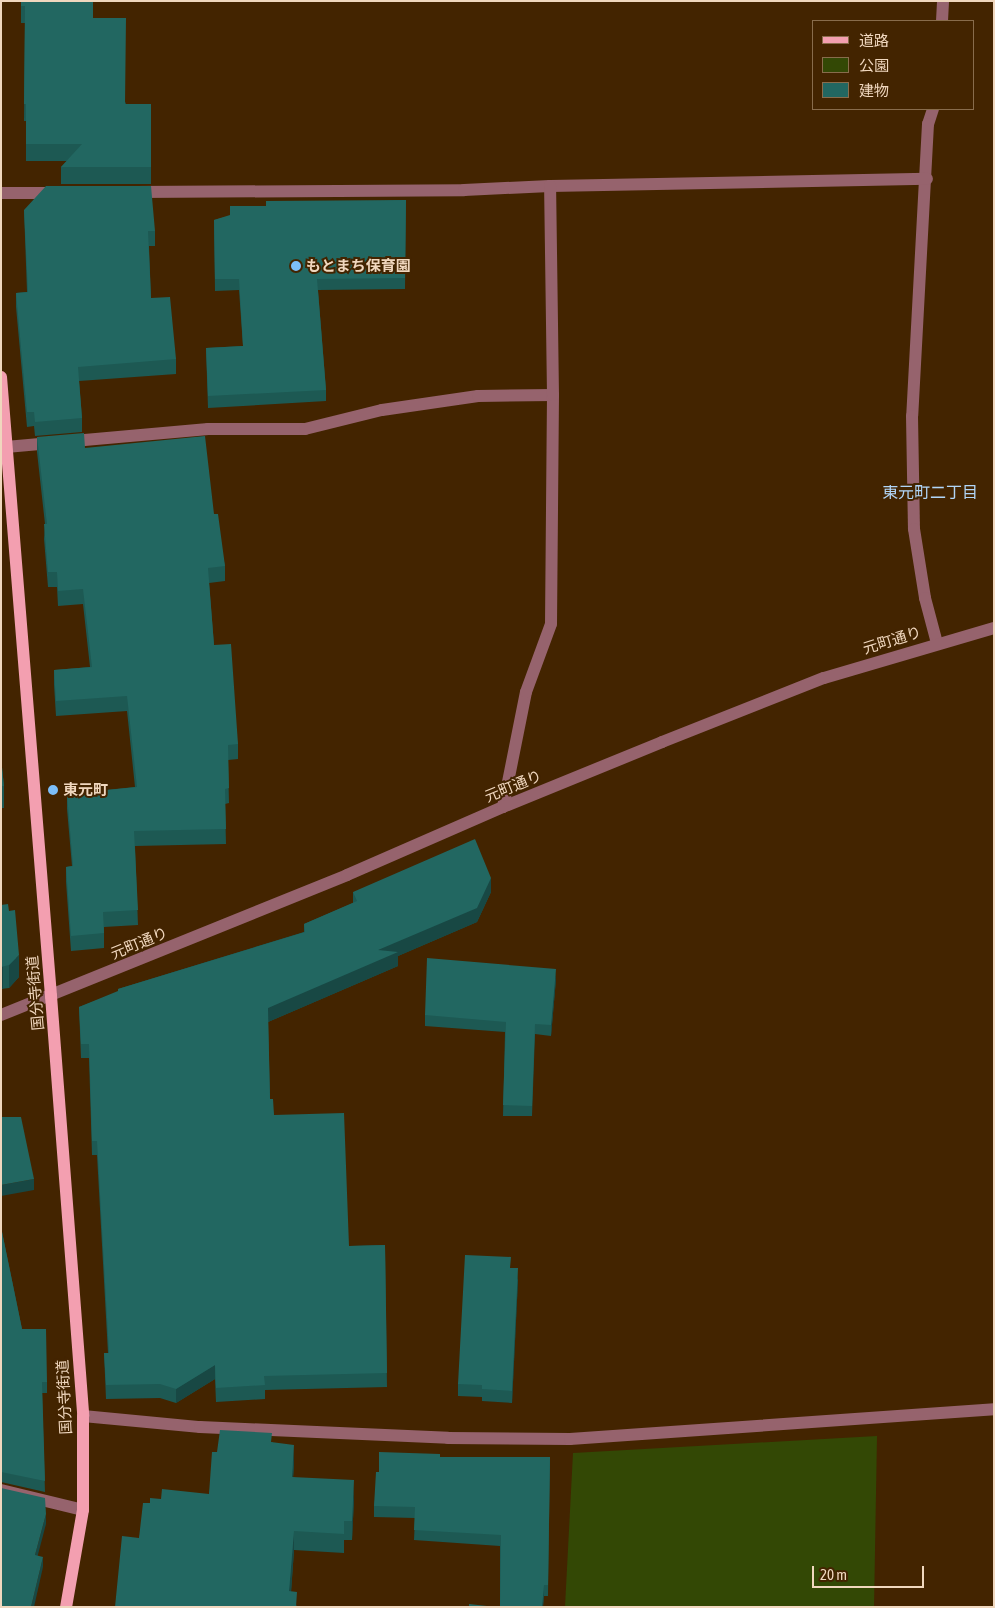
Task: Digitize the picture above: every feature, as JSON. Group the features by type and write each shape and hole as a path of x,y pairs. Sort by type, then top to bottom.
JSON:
{"main road":[{"name":"国分寺街道","path":"1,376 52,996 83,1416 83,1510 66,1607"}],"street":[{"path":"942,20 943,1"},
{"path":"933,110 928,124 927,179 912,416 914,520 925,598 937,643"},
{"path":"120,192 464,190 550,186 927,179"},
{"path":"504,807 526,692 551,624 553,395 550,186"},
{"path":"1,193 70,193"},
{"path":"6,447 208,429 305,429 382,410 478,396 553,395"},
{"name":"元町通り","path":"1,1015 52,996 347,875 504,807 824,678 937,643 994,628"},
{"path":"83,1416 210,1427 448,1438 570,1439 994,1409"},
{"path":"1,1490 83,1510"}],"green space":[{"path":"877,1436 874,1607 565,1607 573,1453"}],"building":[{"path":"21,1 93,1 93,18 126,18 125,104 151,104 151,167 61,167 82,144 26,144 26,104 24,104 25,6 21,6"},
{"path":"46,186 151,186 155,231 148,231 151,298 170,297 176,359 78,367 82,418 35,422 34,412 27,412 16,293 28,292 24,210"},
{"path":"406,200 405,278 317,279 326,390 208,396 206,348 243,346 239,279 215,279 214,220 230,215 230,206 266,206 266,201"},
{"path":"84,433 85,448 205,436 214,514 218,514 225,566 208,568 214,645 231,644 238,744 228,745 229,788 225,789 226,829 134,831 138,910 103,912 104,933 71,936 66,867 73,866 67,794 137,787 127,696 56,701 54,670 92,667 83,589 58,591 57,572 48,572 44,524 47,524 37,437"},
{"path":"1,758 4,786 1,786"},
{"path":"475,839 491,878 477,908 378,950 398,952 268,1008 270,1099 273,1099 274,1115 344,1113 349,1246 385,1245 387,1373 264,1376 265,1385 216,1388 215,1365 176,1389 160,1384 106,1385 104,1353 109,1353 97,1141 92,1141 89,1044 81,1044 79,1007 118,991 118,989 305,932 304,924 357,901 353,892"},
{"path":"8,904 9,911 15,910 19,955 9,965 1,967 1,905"},
{"path":"427,958 556,969 551,1025 535,1024 532,1106 503,1105 506,1022 425,1015"},
{"path":"1,1117 21,1117 34,1179 1,1185"},
{"path":"1,1227 22,1329 46,1329 47,1382 42,1382 45,1481 1,1472"},
{"path":"465,1255 511,1257 510,1268 518,1268 512,1391 482,1389 482,1385 458,1384"},
{"path":"220,1430 272,1433 271,1442 294,1445 292,1477 354,1480 352,1521 344,1521 344,1534 294,1531 289,1591 297,1592 296,1607 115,1607 122,1536 139,1538 143,1503 150,1503 150,1498 161,1499 162,1489 209,1494 212,1452 217,1452"},
{"path":"379,1452 440,1454 440,1457 550,1457 548,1585 544,1585 542,1607 500,1607 501,1535 414,1530 415,1507 374,1506 376,1472 379,1472"},
{"path":"1,1488 45,1498 46,1514 35,1555 43,1557 31,1607 1,1607"},
{"path":"469,1604 496,1607 469,1607"}],"place":[{"name":"もとまち保育園","path":"296,266"},
{"name":"東元町","path":"53,790"}],"district":[{"name":"東元町二丁目","path":"930,492"}]}
